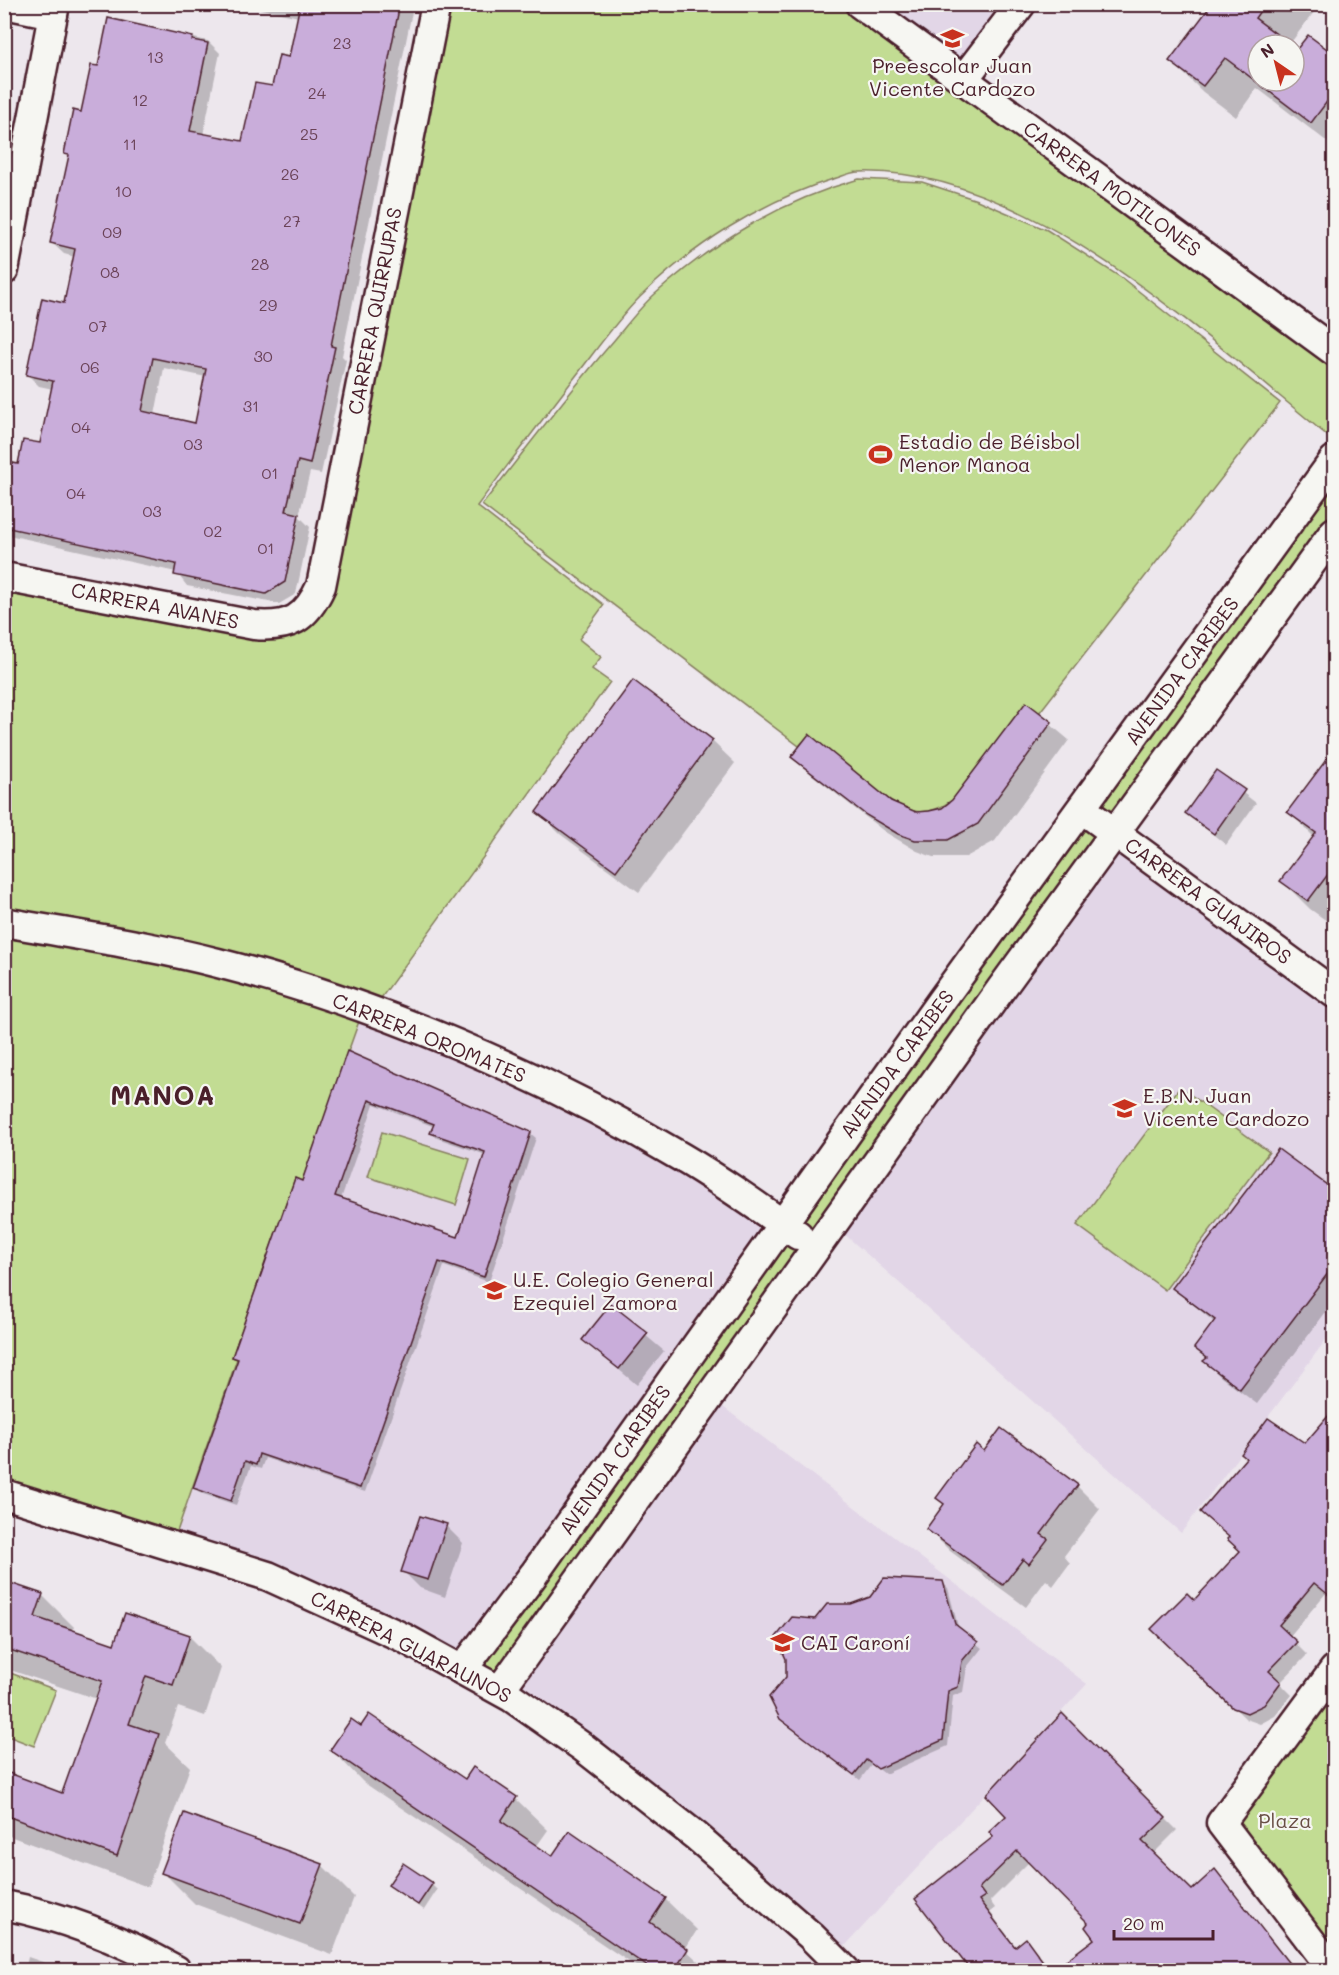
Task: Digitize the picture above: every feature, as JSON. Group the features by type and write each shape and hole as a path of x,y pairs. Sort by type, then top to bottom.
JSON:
{"street":[{"path":"4,270 54,9 5,4"},
{"name":"CARRERA QUIRRUPAS","path":"304,614 314,602 321,586 436,4"},
{"name":"CARRERA MOTILONES","path":"860,4 1335,351"},
{"path":"963,80 1021,4"},
{"name":"AVENIDA CARIBES","path":"462,1670 534,1574 1082,808 1335,460"},
{"name":"AVENIDA CARIBES","path":"500,1690 816,1247 1335,532"},
{"name":"CARRERA AVANES","path":"4,577 254,625 272,626 289,622 304,614"},
{"name":"CARRERA GUAJIROS","path":"1082,808 1335,993"},
{"name":"CARRERA OROMATES","path":"4,922 162,950 220,964 340,1001 415,1028 487,1057 609,1117 682,1157 816,1247"},
{"name":"CARRERA GUARAUNOS","path":"4,1494 268,1576 404,1638 500,1690 584,1749 696,1836 810,1936 845,1971"},
{"path":"1333,1971 1221,1823 1335,1670"},
{"path":"4,1905 93,1930 130,1946 176,1971"}],"shaded area":[{"name":"Preescolar Juan Vicente Cardozo","path":"868,5 1015,5 963,73"},
{"name":"E.B.N. Juan Vicente Cardozo","path":"1115,833 1334,993 1334,1329 1181,1533 833,1224"},
{"name":"U.E. Colegio General Ezequiel Zamora","path":"363,1009 415,1028 783,1224 462,1670 172,1546 237,1359 232,1357 295,1178 302,1180"},
{"name":"CAI Caroní","path":"710,1397 1087,1684 833,1959 511,1697"}],"green space":[{"path":"436,5 860,5 1334,351 1334,441 1174,310 1113,267 1051,228 987,197 923,178 856,172 806,188 780,199 730,227 683,260 640,297 605,338 477,506 604,605 579,639 601,657 592,669 610,682 371,1012 363,1010 302,1181 295,1178 232,1357 237,1359 172,1546 5,1494 4,577 254,625 304,614"},
{"name":"Estadio de Béisbol Menor Manoa","path":"859,179 922,182 977,200 1047,230 1122,278 1280,403 1039,713 952,800 939,808 923,812 902,807 889,799 809,735 799,746 482,505 577,384 637,313 678,274 751,224 803,199"},
{"path":"1334,460 1334,532 500,1690 462,1670"},
{"path":"1180,1087 1269,1152 1165,1290 1077,1225"},
{"path":"382,1132 470,1159 456,1205 368,1177"},
{"name":"Plaza","path":"1334,1670 1334,1936 1317,1948 1221,1823"},
{"path":"5,1671 56,1690 34,1746 5,1735"}],"building":[{"path":"300,4 400,4 331,346 335,347 310,464 298,461 286,511 299,514 285,582 266,594 174,575 176,564 4,527 4,461 18,464 23,440 40,443 53,381 26,375 42,298 64,303 75,249 50,243 69,155 64,154 73,110 81,112 91,65 98,66 108,18 193,37 192,40 208,43 190,131 242,141 255,83 272,86 279,55 289,57","holes":["153,358 206,369 195,423 142,411"]},
{"path":"1212,4 1265,4 1255,18 1275,33 1246,33 1246,74 1225,58 1203,86 1169,61"},
{"path":"1308,35 1335,55 1335,91 1311,123 1271,93 1306,93 1306,38"},
{"path":"633,680 713,740 616,871 536,812"},
{"path":"1026,702 1052,722 978,824 948,840 915,840 898,834 866,815 791,757 809,734 891,801 916,812 942,808 952,800"},
{"path":"1335,748 1335,865 1308,901 1280,881 1316,833 1287,812"},
{"path":"1216,770 1245,790 1214,834 1185,813"},
{"path":"347,1051 531,1132 484,1277 439,1262 360,1488 259,1454 256,1465 245,1461 231,1501 193,1488 238,1359 232,1357 295,1178 302,1181","holes":["369,1100 434,1124 430,1133 485,1152 458,1237 335,1196"]},
{"path":"1278,1149 1335,1191 1335,1264 1240,1389 1203,1361 1207,1358 1194,1348 1215,1320 1172,1288"},
{"path":"611,1304 648,1333 619,1369 582,1340"},
{"path":"1335,1408 1335,1600 1314,1583 1279,1625 1297,1642 1269,1671 1281,1682 1264,1705 1247,1713 1233,1708 1151,1629 1187,1593 1194,1600 1240,1551 1227,1539 1229,1537 1200,1512 1246,1458 1241,1454 1268,1418 1305,1443"},
{"path":"1001,1428 1078,1485 1041,1534 1048,1539 1029,1564 1023,1559 1003,1585 926,1529 944,1504 936,1498 976,1444 984,1451"},
{"path":"420,1516 447,1524 428,1580 401,1572"},
{"path":"884,1578 943,1581 955,1624 978,1642 962,1661 958,1687 948,1691 943,1740 878,1769 866,1760 854,1775 780,1719 769,1697 786,1677 786,1659 776,1637 792,1617 815,1619 827,1604 851,1604 870,1597"},
{"path":"4,1581 43,1594 35,1617 114,1644 125,1613 190,1635 173,1685 146,1676 129,1724 159,1734 117,1856 4,1815 4,1771 62,1793 102,1681 4,1648"},
{"path":"1062,1713 1166,1818 1142,1841 1192,1890 1215,1869 1295,1971 1052,1971 1094,1939 1085,1927 1088,1923 1017,1851 979,1888 985,1896 979,1900 1015,1947 1026,1938 1050,1971 971,1971 915,1899 993,1837 989,1832 1006,1816 986,1795"},
{"path":"369,1714 465,1779 473,1767 517,1797 501,1821 552,1856 569,1831 666,1898 650,1922 688,1949 674,1971 654,1971 330,1750 351,1719 361,1726"},
{"path":"184,1813 323,1864 300,1924 161,1873"},
{"path":"403,1863 433,1883 418,1905 388,1885"}],"place":[{"name":"Preescolar Juan Vicente Cardozo","path":"952,39"},
{"name":"Estadio de Béisbol Menor Manoa","path":"881,454"},
{"name":"E.B.N. Juan Vicente Cardozo","path":"1125,1108"},
{"name":"U.E. Colegio General Ezequiel Zamora","path":"495,1291"},
{"name":"CAI Caroní","path":"783,1643"}],"district":[{"name":"MANOA","path":"163,1096"}]}
